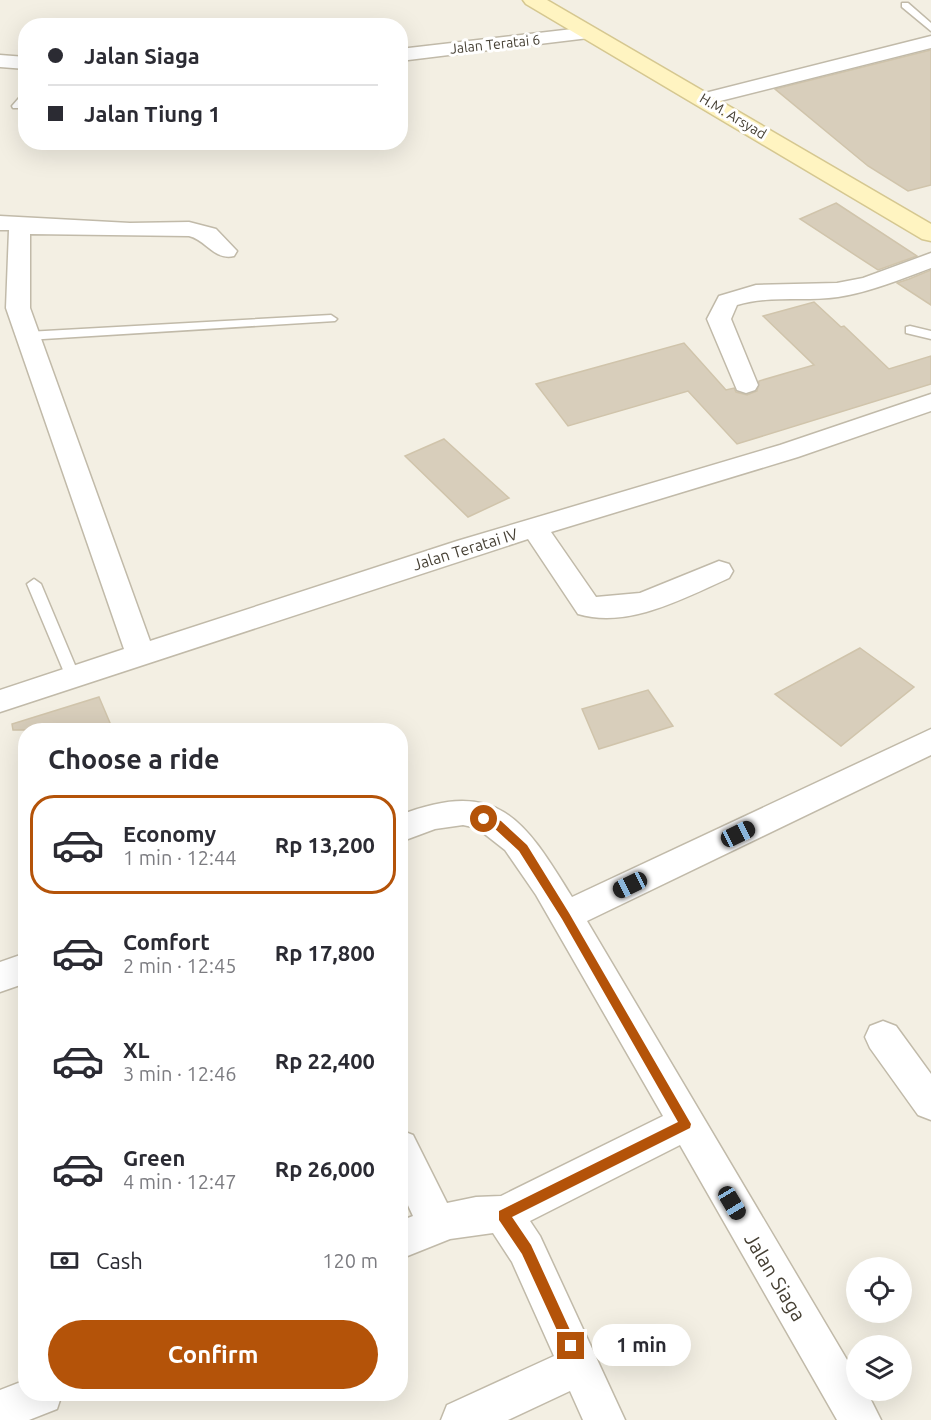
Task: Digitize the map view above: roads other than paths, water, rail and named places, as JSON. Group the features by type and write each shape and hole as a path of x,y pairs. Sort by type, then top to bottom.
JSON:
{"street":[{"name":"H.M. Arsyad","path":"533,0 589,14 931,234"},
{"name":"Jalan Teratai 6","path":"408,53 589,14"},
{"path":"714,95 931,42"},
{"path":"0,61 18,62"},
{"name":"H.M. Arsyad","path":"714,95 931,210"},
{"path":"11,224 130,230 189,230 208,234 226,251"},
{"path":"11,224 19,234 16,326 141,654"},
{"path":"746,385 719,319 728,301 756,292 837,290 869,283 931,260"},
{"name":"Jalan Teratai IV","path":"0,701 534,528 789,451 931,402"},
{"path":"534,528 588,607 610,609 646,604 719,571"},
{"path":"566,916 931,741"},
{"name":"Jalan Siaga","path":"408,826 433,816 471,813 497,824 523,848 566,916 685,1124 860,1420"},
{"path":"0,977 18,971"},
{"path":"883,1037 931,1103"},
{"path":"408,1237 437,1224 483,1213 503,1215 685,1124"},
{"path":"408,1164 437,1224"},
{"path":"503,1215 526,1250 604,1420"},
{"path":"462,1420 579,1365"},
{"path":"0,1411 25,1401"}],"lane":[{"path":"905,4 931,28"},
{"path":"16,326 331,319"},
{"path":"910,330 931,334"},
{"path":"34,584 73,677"}]}
